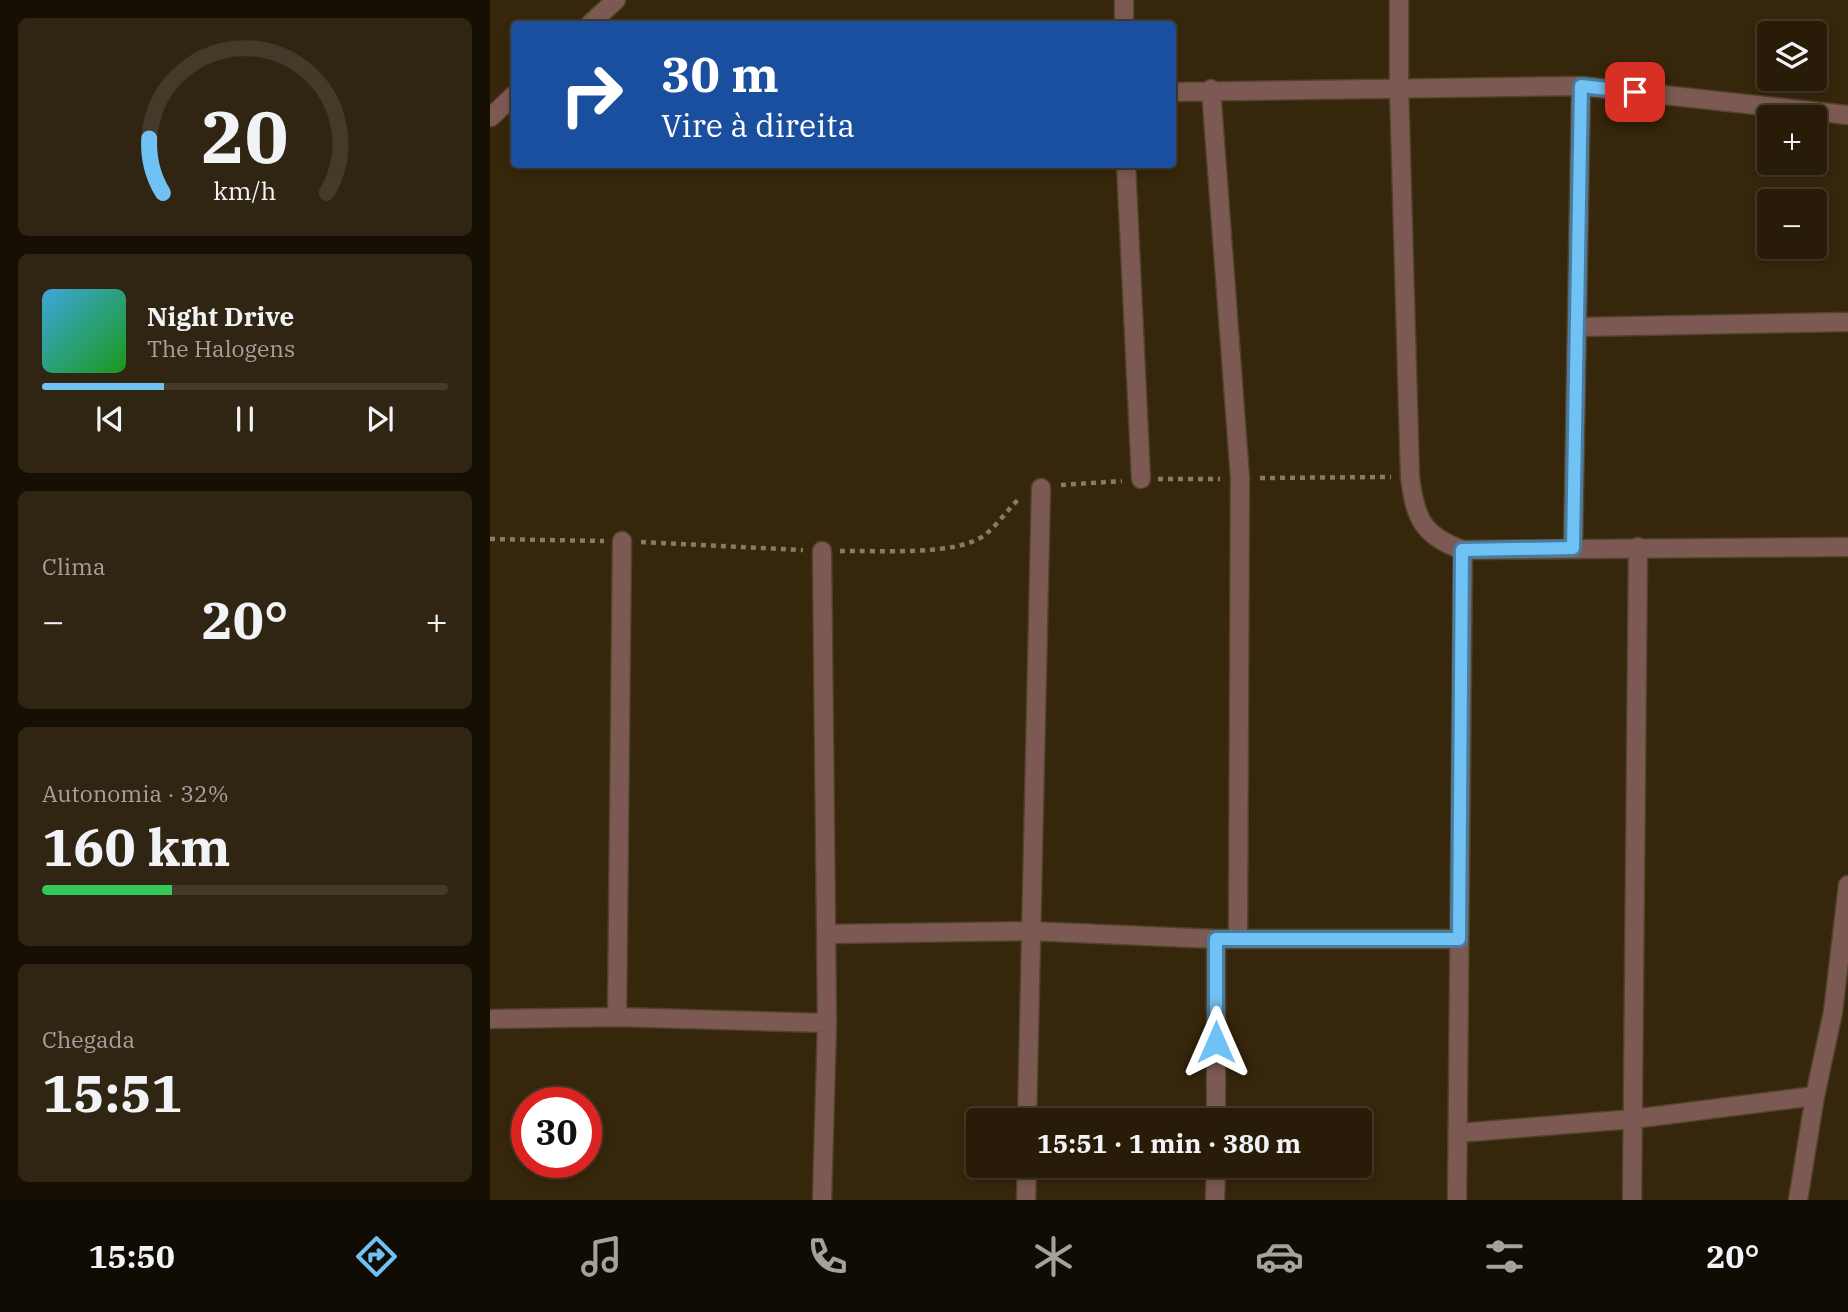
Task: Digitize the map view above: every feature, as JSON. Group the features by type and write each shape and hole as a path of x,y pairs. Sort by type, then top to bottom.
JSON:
{"street":[{"path":"593,21 616,0"},
{"path":"1124,0 1124,21"},
{"path":"1399,0 1398,87 1410,477 1419,519 1428,532 1443,543 1462,550 1848,547"},
{"path":"1573,548 1580,327 1581,86"},
{"path":"1176,92 1211,89 1581,86 1848,115"},
{"path":"1211,89 1240,478 1238,938"},
{"path":"490,117 511,98"},
{"path":"490,117 511,118"},
{"path":"1126,168 1141,480"},
{"path":"1580,327 1848,322"},
{"path":"1027,1108 1041,488"},
{"path":"617,1017 622,541"},
{"path":"1632,1200 1638,547"},
{"path":"1457,1200 1462,550"},
{"path":"822,551 827,934 822,1200"},
{"path":"1798,1200 1815,1096 1833,1012 1848,885"},
{"path":"827,934 1029,931 1216,939 1459,939"},
{"path":"1216,939 1216,1108"},
{"path":"490,1019 617,1017 827,1023"},
{"path":"1458,1133 1633,1119 1815,1096"},
{"path":"1026,1200 1027,1178"},
{"path":"1216,1178 1216,1200"}],"path":[{"path":"490,539 622,541 822,551 944,548 968,543 985,535 1021,497 1041,488 1141,480 1410,477"}],"route":[{"path":"1216,1042 1216,939 1459,939 1462,550 1573,548 1580,327 1581,86 1635,92"}]}
